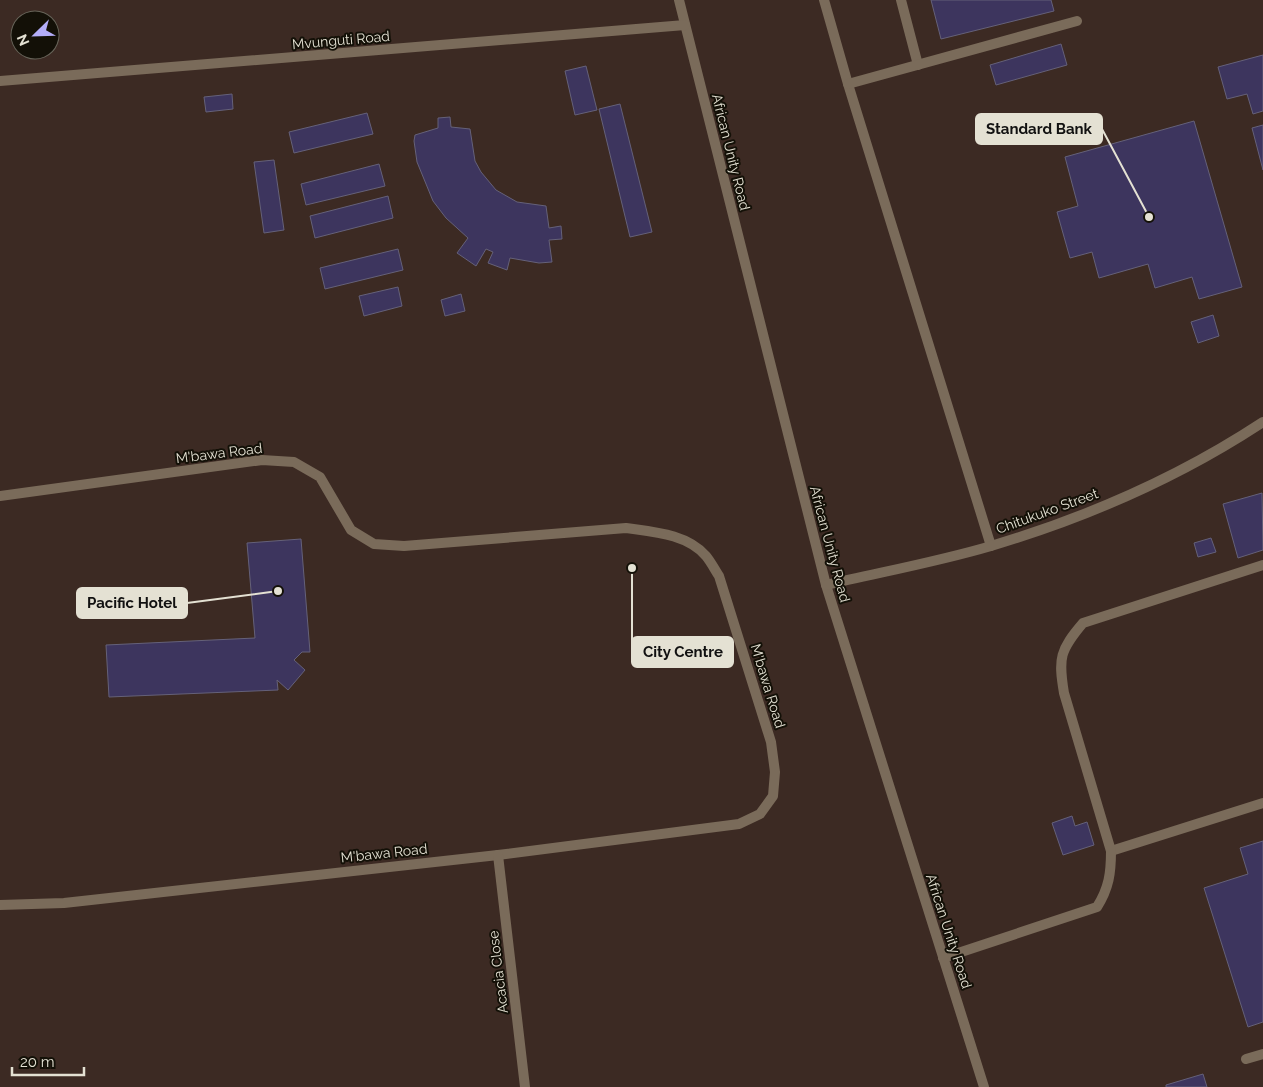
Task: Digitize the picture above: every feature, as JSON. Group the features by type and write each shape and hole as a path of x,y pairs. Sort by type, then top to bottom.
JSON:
{"street":[{"name":"African Unity Road","path":"679,0 826,586 984,1087"},
{"path":"824,0 990,546"},
{"path":"901,0 918,65"},
{"path":"848,84 1077,20"},
{"name":"Mvunguti Road","path":"0,81 685,25"},
{"name":"Chitukuko Street","path":"826,586 990,546 1101,506 1153,483 1263,422"},
{"name":"M'bawa Road","path":"0,496 270,460 294,462 320,477 351,530 374,544 404,546 626,528 660,533 686,541 706,556 719,576 771,742 775,772 773,796 760,814 740,824 498,855 64,902 0,905"},
{"path":"943,958 1097,906 1107,891 1111,873 1111,851 1064,693 1059,666 1066,642 1083,623 1263,565"},
{"path":"1111,851 1263,803"},
{"name":"Acacia Close","path":"498,855 525,1087"},
{"path":"1246,1059 1263,1054"}],"shaded area":[{"path":"0,0 1263,0 1263,1087 0,1087"}],"building":[{"path":"931,0 1051,0 1054,11 941,39"},
{"path":"1061,44 1067,65 996,85 990,65"},
{"path":"1263,55 1263,111 1253,114 1247,94 1227,99 1218,67"},
{"path":"586,66 597,110 575,115 565,71"},
{"path":"232,94 233,109 206,112 204,97"},
{"path":"620,104 652,232 630,237 599,109"},
{"path":"367,113 373,134 294,153 289,132"},
{"path":"450,117 451,127 470,129 475,161 481,172 496,190 517,202 546,206 549,228 561,226 562,239 549,240 552,262 539,263 510,258 507,270 488,263 493,252 486,249 476,266 457,253 468,238 446,218 433,201 417,162 414,141 415,135 438,128 438,118"},
{"path":"1194,121 1242,287 1199,299 1192,277 1155,288 1148,264 1099,278 1092,252 1070,258 1057,212 1078,206 1065,157"},
{"path":"1263,125 1263,170 1252,128"},
{"path":"274,160 284,230 264,233 254,162"},
{"path":"379,164 385,186 306,205 301,184"},
{"path":"388,196 393,218 315,238 310,216"},
{"path":"398,249 403,270 325,289 320,268"},
{"path":"398,287 402,306 364,316 359,296"},
{"path":"461,294 465,311 445,316 441,300"},
{"path":"1213,315 1219,336 1198,343 1191,322"},
{"path":"1262,493 1263,550 1238,558 1223,504"},
{"path":"1211,538 1216,552 1198,557 1194,543"},
{"path":"301,539 310,652 302,652 294,660 305,670 288,690 277,680 278,690 109,697 106,645 255,638 247,543"},
{"path":"1072,816 1075,826 1087,822 1094,845 1063,855 1052,823"},
{"path":"1263,841 1263,1022 1248,1027 1204,888 1248,874 1240,848"},
{"path":"1203,1074 1207,1087 1166,1087 1166,1085"}],"place":[{"name":"Standard Bank","path":"1149,217"},
{"name":"City Centre","path":"632,568"},
{"name":"Pacific Hotel","path":"278,591"}]}
